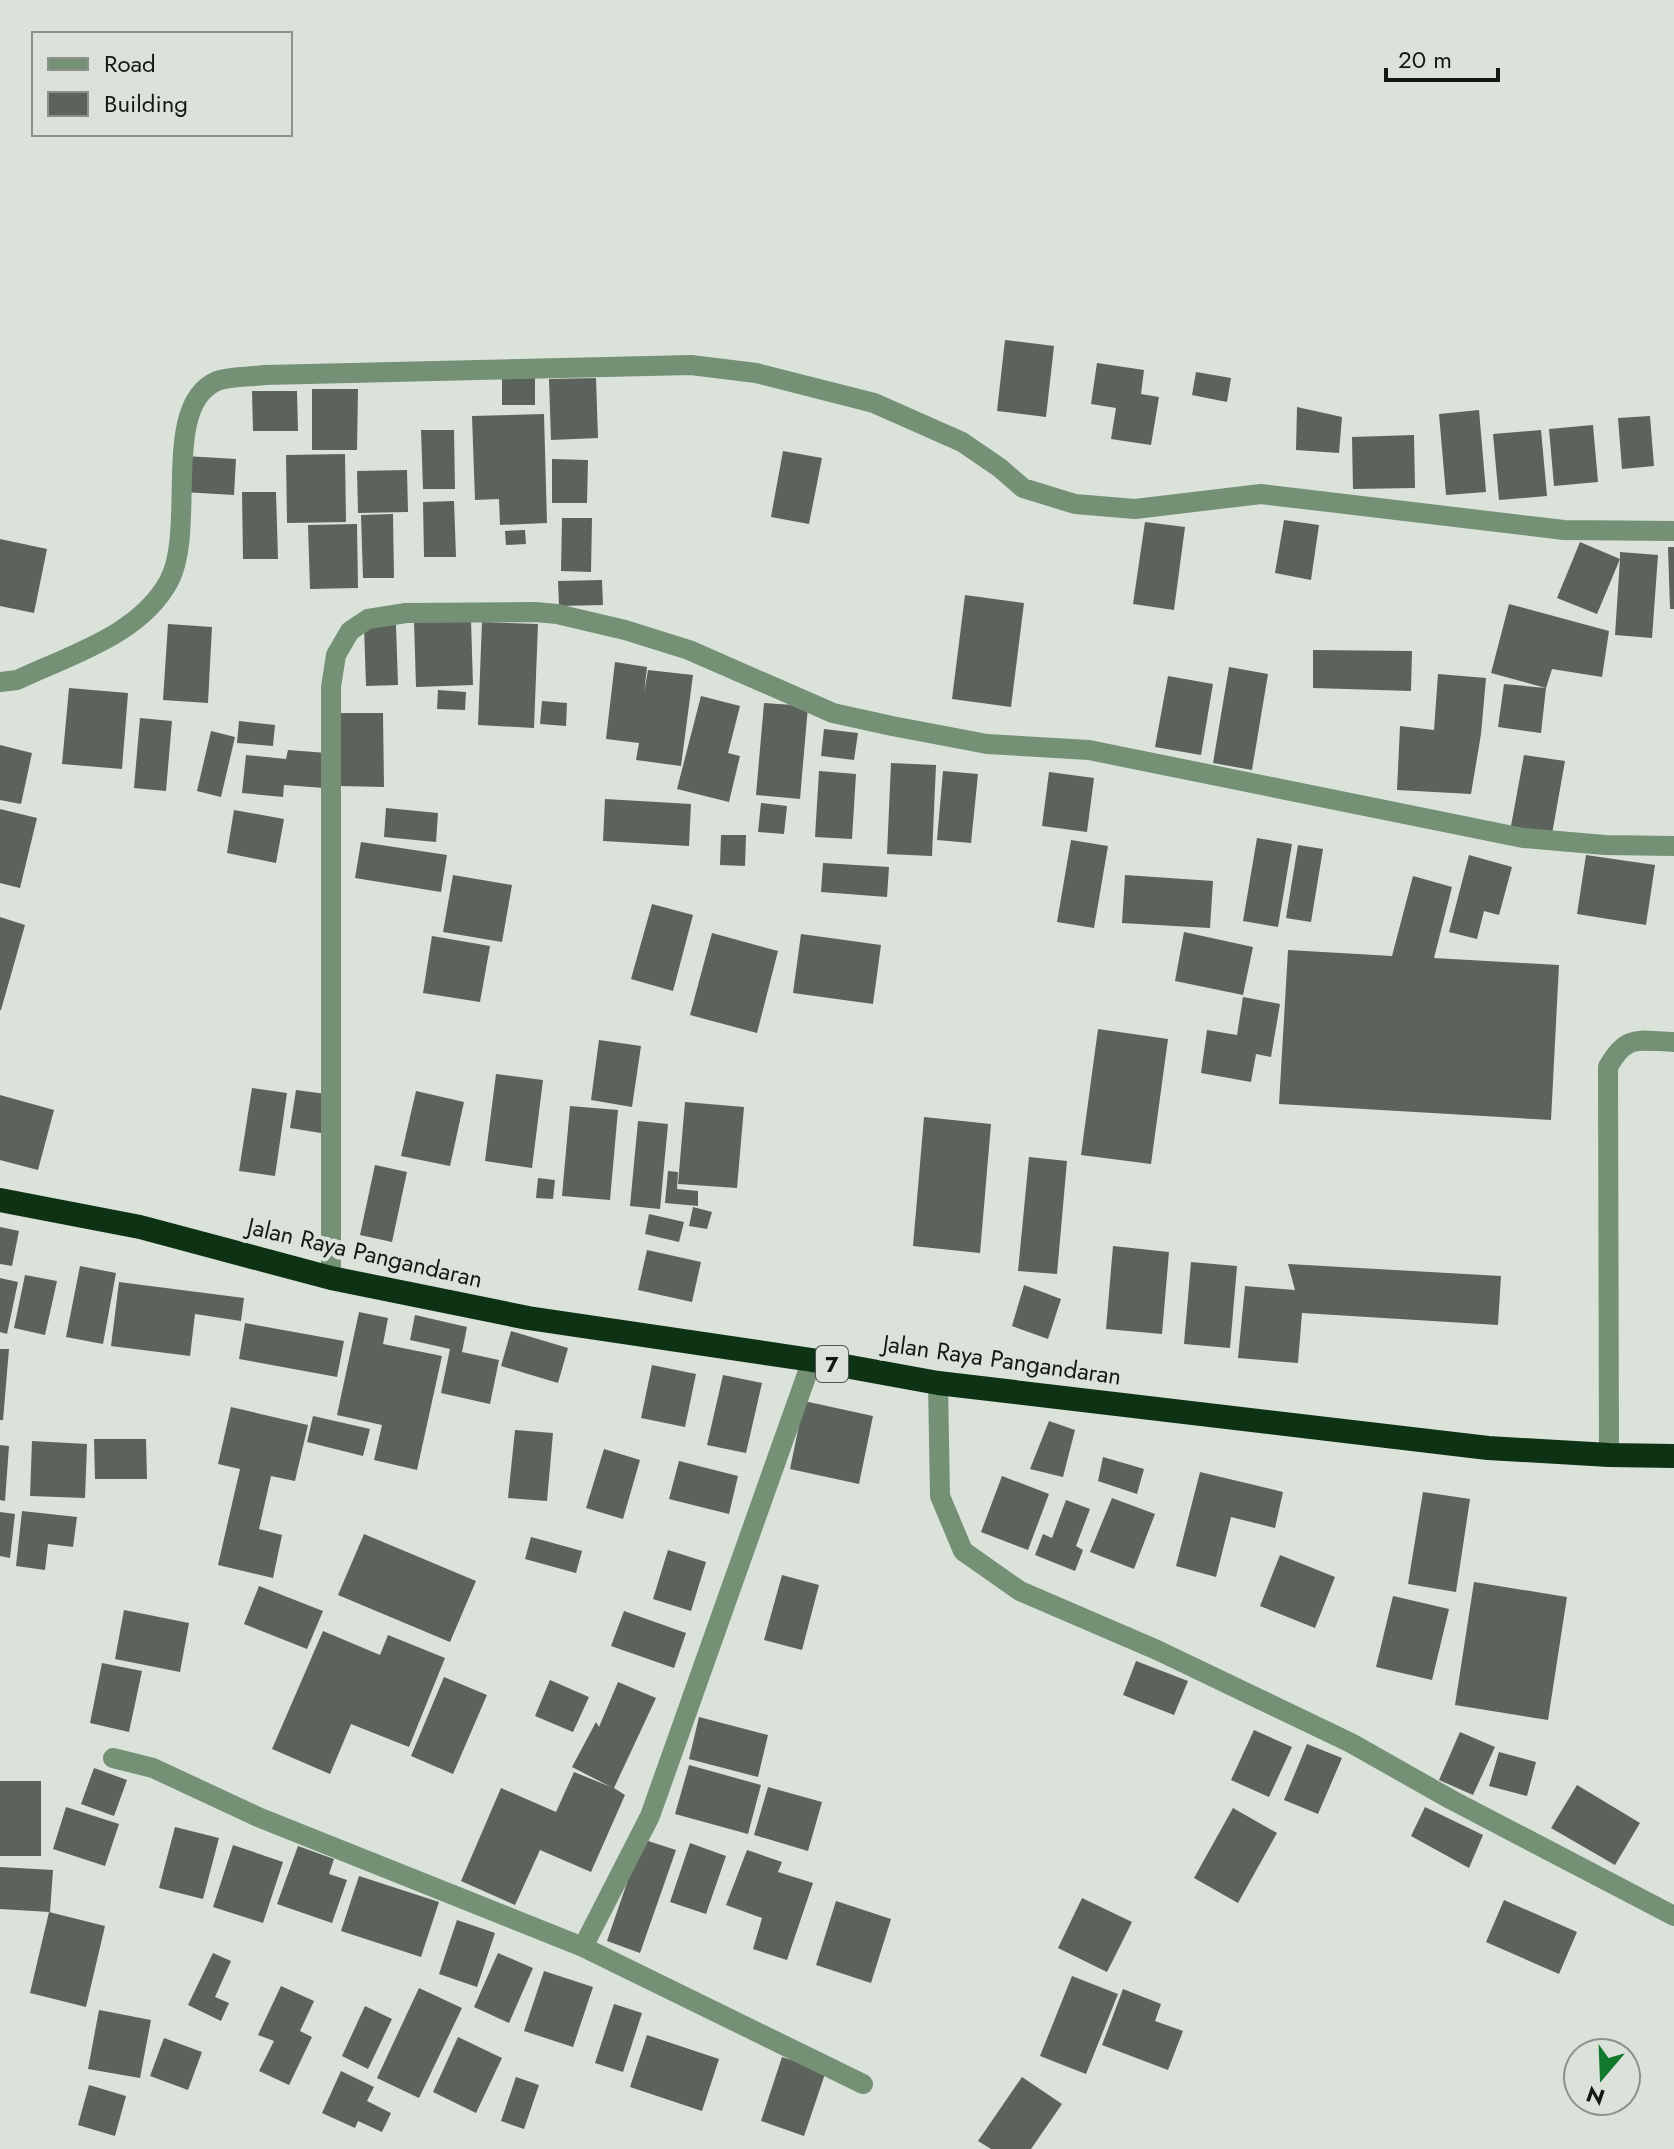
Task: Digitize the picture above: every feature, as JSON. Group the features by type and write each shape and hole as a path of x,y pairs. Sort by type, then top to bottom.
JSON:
{"highway":[{"name":"Jalan Raya Pangandaran","path":"0,1200 140,1227 331,1278 528,1318 812,1360 938,1383 1488,1448 1674,1456"}],"street":[{"path":"0,682 17,680 121,631 149,608 169,582 180,553 185,424 194,397 217,381 265,375 691,365 756,373 874,403 962,442 1023,488 1075,504 1135,509 1261,494 1564,530 1674,531"},
{"path":"331,1278 331,687 336,655 350,631 368,619 406,613 557,614 625,630 689,650 833,713 892,726 987,744 1089,750 1523,838 1605,845 1674,846"},
{"path":"1609,1455 1608,1067 1619,1048 1634,1041 1674,1042"},
{"path":"583,1947 650,1816 812,1360"},
{"path":"938,1383 940,1496 963,1551 1020,1591 1157,1650 1351,1743 1450,1799 1674,1916"},
{"path":"113,1758 153,1768 258,1817 583,1947 863,2084"}],"building":[{"path":"1005,340 1054,346 1046,417 997,411"},
{"path":"1097,363 1144,370 1141,394 1159,397 1151,445 1111,439 1116,408 1091,404"},
{"path":"1196,372 1231,378 1227,402 1192,395"},
{"path":"502,377 535,378 535,405 502,405"},
{"path":"596,378 598,438 551,440 549,379"},
{"path":"312,389 358,389 357,450 312,450"},
{"path":"252,391 297,391 298,431 253,431"},
{"path":"1297,407 1342,417 1339,453 1296,450"},
{"path":"1479,410 1486,492 1446,495 1439,414"},
{"path":"544,414 547,523 500,525 499,499 475,500 472,416"},
{"path":"1650,416 1654,466 1622,469 1618,418"},
{"path":"1593,425 1598,482 1554,486 1549,429"},
{"path":"421,430 454,430 455,489 423,489"},
{"path":"1541,430 1547,496 1499,500 1493,434"},
{"path":"1414,435 1415,488 1353,489 1352,437"},
{"path":"783,451 822,458 809,524 771,517"},
{"path":"345,454 346,522 287,523 286,455"},
{"path":"185,456 236,459 234,495 183,492"},
{"path":"552,459 588,460 587,503 552,503"},
{"path":"407,470 408,512 358,513 357,471"},
{"path":"242,492 276,492 278,559 243,559"},
{"path":"454,501 456,557 424,557 423,502"},
{"path":"393,514 394,578 363,578 361,515"},
{"path":"562,518 592,518 591,572 561,571"},
{"path":"1284,520 1319,525 1311,580 1275,573"},
{"path":"1145,522 1185,527 1174,610 1133,604"},
{"path":"357,524 358,588 310,589 308,525"},
{"path":"525,530 526,544 506,545 505,531"},
{"path":"0,539 47,549 34,613 0,606"},
{"path":"1580,542 1620,559 1597,614 1557,598"},
{"path":"1668,547 1674,547 1674,609 1670,609"},
{"path":"1620,552 1658,555 1652,638 1615,635"},
{"path":"602,580 603,605 559,606 558,581"},
{"path":"965,595 1024,603 1011,707 952,699"},
{"path":"1509,604 1609,631 1602,677 1552,669 1546,688 1491,673"},
{"path":"471,620 473,685 416,687 414,621"},
{"path":"482,622 538,624 534,728 478,725"},
{"path":"168,624 212,627 208,703 163,700"},
{"path":"396,625 398,685 366,686 364,626"},
{"path":"1313,650 1412,651 1411,691 1313,688"},
{"path":"615,662 647,667 644,693 648,670 693,675 681,766 636,760 639,743 606,739"},
{"path":"1229,667 1268,674 1252,770 1213,763"},
{"path":"1438,674 1486,678 1471,794 1397,790 1400,726 1434,730"},
{"path":"1168,676 1213,684 1201,755 1155,747"},
{"path":"1504,684 1546,688 1541,733 1498,727"},
{"path":"69,688 128,693 122,769 62,764"},
{"path":"438,690 466,692 465,710 437,709"},
{"path":"701,696 740,706 728,753 740,756 729,802 677,789"},
{"path":"542,701 567,703 566,726 540,724"},
{"path":"764,703 808,706 800,799 756,795"},
{"path":"341,713 383,713 384,787 340,786"},
{"path":"140,718 172,721 166,791 134,788"},
{"path":"239,721 275,725 273,746 237,743"},
{"path":"824,729 858,733 854,760 821,756"},
{"path":"211,731 235,737 221,797 197,791"},
{"path":"0,745 32,753 21,804 0,800"},
{"path":"288,750 327,753 324,788 284,785 283,797 242,793 246,755 286,759"},
{"path":"1524,755 1565,761 1552,834 1511,826"},
{"path":"891,763 936,765 932,856 887,854"},
{"path":"819,771 856,774 852,839 815,837"},
{"path":"943,771 978,774 971,843 937,840"},
{"path":"1049,772 1094,778 1087,832 1042,826"},
{"path":"605,799 691,804 689,846 603,841"},
{"path":"761,803 787,806 784,834 758,832"},
{"path":"386,808 438,813 436,842 384,837"},
{"path":"0,809 37,818 20,888 0,883"},
{"path":"234,810 284,819 276,863 227,853"},
{"path":"721,835 746,835 745,866 720,865"},
{"path":"1257,838 1292,844 1278,927 1243,921"},
{"path":"1071,840 1108,846 1094,928 1057,922"},
{"path":"361,842 447,855 441,892 355,878"},
{"path":"1298,845 1323,849 1311,922 1286,918"},
{"path":"1469,855 1512,867 1499,915 1484,911 1477,939 1449,932"},
{"path":"1586,855 1655,865 1646,925 1577,914"},
{"path":"823,863 889,867 887,897 821,892"},
{"path":"453,875 512,885 502,942 443,932"},
{"path":"1125,875 1213,881 1210,928 1122,923"},
{"path":"1413,876 1452,887 1434,958 1559,965 1551,1120 1279,1104 1288,950 1392,956"},
{"path":"652,904 693,915 673,991 631,979"},
{"path":"0,917 25,925 1,1010 0,1010"},
{"path":"1184,932 1253,947 1243,995 1175,981"},
{"path":"712,933 778,951 757,1033 690,1015"},
{"path":"801,934 881,945 873,1004 793,993"},
{"path":"432,936 490,946 480,1002 423,993"},
{"path":"1243,997 1280,1004 1271,1057 1256,1054 1251,1082 1201,1073 1207,1030 1237,1035"},
{"path":"1098,1029 1168,1039 1151,1164 1081,1155"},
{"path":"599,1040 641,1046 632,1107 591,1100"},
{"path":"496,1074 543,1080 532,1168 485,1161"},
{"path":"252,1088 287,1093 275,1176 239,1171"},
{"path":"296,1090 326,1094 321,1133 290,1128"},
{"path":"416,1091 464,1102 450,1166 401,1156"},
{"path":"0,1095 54,1110 38,1170 0,1160"},
{"path":"685,1102 744,1107 737,1188 678,1184"},
{"path":"570,1106 618,1110 610,1200 562,1196"},
{"path":"924,1117 991,1124 980,1253 913,1246"},
{"path":"638,1121 668,1124 660,1209 630,1206"},
{"path":"1029,1157 1067,1161 1057,1274 1018,1271"},
{"path":"375,1165 407,1172 392,1242 360,1235"},
{"path":"668,1171 678,1172 677,1189 698,1191 698,1206 665,1203"},
{"path":"538,1178 555,1180 553,1199 536,1198"},
{"path":"693,1207 712,1212 707,1229 689,1226"},
{"path":"649,1214 684,1222 679,1242 645,1234"},
{"path":"0,1227 19,1231 12,1266 0,1264"},
{"path":"1113,1246 1169,1252 1162,1334 1106,1329"},
{"path":"647,1250 701,1262 692,1302 638,1290"},
{"path":"1191,1262 1237,1266 1230,1348 1184,1344"},
{"path":"1288,1264 1501,1276 1498,1325 1302,1313 1298,1363 1238,1358 1245,1286 1295,1290"},
{"path":"80,1266 116,1273 103,1344 66,1337"},
{"path":"25,1275 57,1281 45,1335 14,1328"},
{"path":"0,1278 18,1282 7,1334 0,1332"},
{"path":"119,1282 244,1298 241,1321 195,1314 190,1356 111,1346"},
{"path":"1024,1285 1061,1299 1048,1339 1012,1326"},
{"path":"359,1312 388,1318 383,1344 442,1356 417,1470 374,1460 382,1425 337,1415"},
{"path":"415,1315 467,1327 462,1352 499,1360 490,1404 441,1393 450,1349 410,1340"},
{"path":"245,1323 344,1341 337,1377 239,1359"},
{"path":"511,1331 568,1348 558,1383 501,1366"},
{"path":"0,1349 9,1349 3,1420 0,1420"},
{"path":"652,1365 696,1374 685,1427 641,1418"},
{"path":"723,1375 762,1383 746,1453 707,1445"},
{"path":"804,1401 873,1416 859,1484 790,1469"},
{"path":"231,1407 308,1425 295,1481 271,1476 259,1529 282,1535 273,1578 218,1565 240,1469 218,1464"},
{"path":"313,1416 370,1429 363,1456 307,1442"},
{"path":"1049,1421 1075,1430 1063,1477 1030,1469"},
{"path":"515,1430 553,1433 547,1501 508,1498"},
{"path":"94,1439 146,1439 147,1479 95,1479"},
{"path":"32,1441 87,1444 85,1498 30,1496"},
{"path":"0,1445 9,1446 5,1501 0,1500"},
{"path":"604,1449 640,1460 623,1519 586,1508"},
{"path":"1103,1457 1144,1469 1137,1494 1098,1481"},
{"path":"679,1461 738,1476 729,1514 669,1499"},
{"path":"1200,1472 1283,1492 1275,1528 1231,1517 1216,1577 1176,1566"},
{"path":"1002,1476 1049,1494 1028,1550 981,1532"},
{"path":"1423,1492 1470,1499 1456,1592 1408,1584"},
{"path":"1112,1498 1155,1514 1134,1569 1090,1552"},
{"path":"1066,1500 1090,1509 1076,1546 1083,1550 1075,1571 1035,1555 1043,1534 1052,1538"},
{"path":"22,1511 77,1517 73,1547 48,1544 45,1570 16,1566"},
{"path":"0,1512 15,1514 10,1558 0,1556"},
{"path":"364,1534 476,1581 450,1642 338,1595"},
{"path":"531,1537 582,1551 576,1573 525,1559"},
{"path":"668,1550 706,1562 691,1611 653,1599"},
{"path":"1280,1555 1335,1577 1315,1628 1260,1606"},
{"path":"782,1575 819,1585 802,1650 764,1640"},
{"path":"1474,1582 1567,1597 1548,1720 1455,1705"},
{"path":"259,1586 323,1611 307,1649 244,1624"},
{"path":"1393,1596 1449,1609 1432,1680 1376,1667"},
{"path":"124,1610 189,1623 180,1672 115,1659"},
{"path":"624,1611 686,1633 674,1668 611,1646"},
{"path":"323,1631 380,1655 388,1635 445,1658 409,1747 351,1724 330,1774 272,1749"},
{"path":"1136,1661 1188,1681 1174,1715 1123,1695"},
{"path":"102,1663 142,1671 129,1732 90,1723"},
{"path":"444,1677 487,1695 453,1774 411,1756"},
{"path":"550,1680 589,1697 573,1732 535,1716"},
{"path":"618,1682 656,1698 614,1788 625,1795 591,1872 540,1850 515,1905 461,1881 501,1788 556,1812 574,1772 611,1787 572,1767 596,1722 599,1727"},
{"path":"699,1717 768,1735 758,1777 689,1759"},
{"path":"1254,1730 1292,1747 1269,1797 1231,1780"},
{"path":"1460,1732 1495,1747 1473,1795 1439,1780"},
{"path":"1307,1744 1342,1758 1318,1814 1284,1800"},
{"path":"1499,1752 1536,1762 1527,1796 1489,1786"},
{"path":"689,1765 761,1785 748,1834 675,1814"},
{"path":"94,1768 127,1780 114,1816 81,1804"},
{"path":"0,1781 41,1781 41,1856 0,1856"},
{"path":"1577,1785 1640,1823 1615,1865 1551,1828"},
{"path":"768,1787 822,1802 808,1851 754,1835"},
{"path":"66,1807 119,1824 105,1866 53,1849"},
{"path":"1425,1807 1483,1835 1469,1868 1411,1836"},
{"path":"1233,1808 1277,1833 1238,1903 1194,1878"},
{"path":"175,1827 219,1838 203,1899 159,1888"},
{"path":"642,1839 676,1850 640,1953 607,1941"},
{"path":"690,1843 726,1856 706,1914 670,1902"},
{"path":"233,1845 283,1862 263,1923 213,1907"},
{"path":"298,1846 334,1859 329,1874 347,1880 332,1923 277,1904"},
{"path":"747,1850 782,1862 778,1872 813,1883 787,1960 753,1949 762,1918 726,1905"},
{"path":"0,1867 53,1870 50,1912 0,1909"},
{"path":"359,1876 439,1902 421,1957 341,1931"},
{"path":"1082,1898 1132,1922 1107,1972 1058,1948"},
{"path":"1504,1900 1577,1932 1559,1974 1486,1942"},
{"path":"836,1901 891,1919 871,1983 816,1965"},
{"path":"49,1912 105,1926 86,2007 30,1993"},
{"path":"457,1920 495,1933 477,1987 439,1974"},
{"path":"213,1953 231,1961 215,1997 229,2003 221,2021 188,2005"},
{"path":"498,1953 533,1968 509,2023 474,2007"},
{"path":"544,1971 593,1987 573,2047 524,2031"},
{"path":"1072,1976 1118,1994 1086,2074 1040,2056"},
{"path":"281,1986 314,2001 300,2031 312,2037 289,2085 259,2071 274,2041 258,2035"},
{"path":"419,1988 462,2008 419,2098 377,2078"},
{"path":"1123,1989 1161,2004 1155,2021 1183,2031 1168,2070 1102,2045"},
{"path":"614,2004 642,2013 623,2072 595,2063"},
{"path":"365,2006 392,2019 368,2069 342,2056"},
{"path":"99,2010 151,2020 140,2078 88,2069"},
{"path":"647,2035 719,2059 702,2111 630,2087"},
{"path":"458,2037 502,2058 476,2113 433,2092"},
{"path":"164,2038 202,2052 188,2090 150,2076"},
{"path":"782,2057 826,2071 804,2136 761,2121"},
{"path":"341,2071 374,2087 367,2101 391,2113 382,2132 358,2121 355,2128 322,2113"},
{"path":"516,2077 539,2085 524,2129 501,2121"},
{"path":"1022,2077 1062,2104 1031,2149 991,2149 978,2141"},
{"path":"89,2085 126,2096 115,2136 78,2125"}]}
